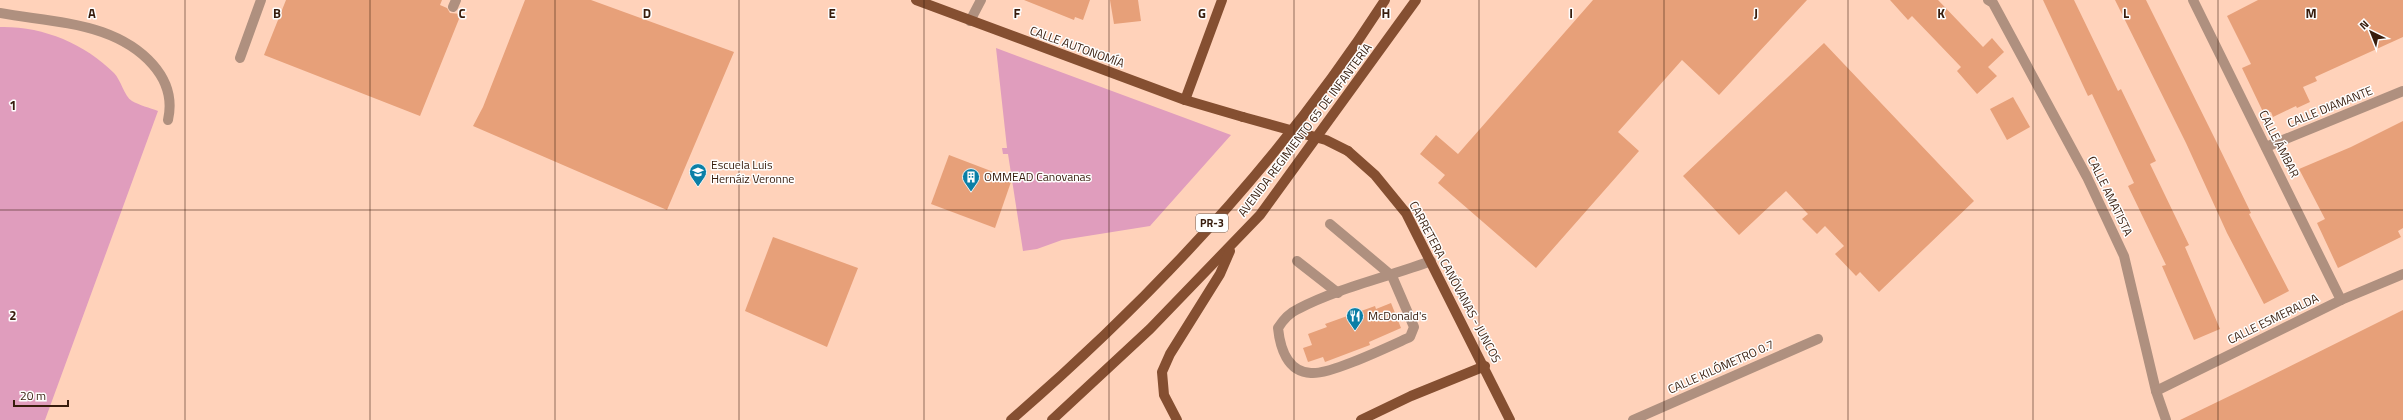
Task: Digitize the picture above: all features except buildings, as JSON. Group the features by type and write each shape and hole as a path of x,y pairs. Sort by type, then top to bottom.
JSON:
{"main road":[{"name":"CALLE AUTONOMÍA","path":"916,0 1185,100"},
{"path":"1185,100 1222,0"},
{"name":"AVENIDA REGIMIENTO 65 DE INFANTERÍA","path":"1011,420 1072,367 1168,273 1239,193 1312,104 1354,48 1385,0"},
{"name":"AVENIDA REGIMIENTO 65 DE INFANTERÍA","path":"1052,420 1150,329 1260,215 1416,0"},
{"name":"CARRETERA CANÓVANAS - JUNCOS","path":"1185,100 1326,140 1348,151 1375,175 1406,213 1485,366 1510,420"},
{"path":"1177,420 1164,395 1162,372 1170,354 1220,274 1232,245"},
{"path":"1361,420 1410,396 1485,366"}],"street":[{"path":"240,58 262,0"},
{"path":"970,21 981,0"},
{"name":"CALLE ÁMBAR","path":"2193,0 2341,300"},
{"name":"CALLE AMATISTA","path":"1992,1 2087,177 2124,256 2156,392 2166,420"},
{"path":"0,13 101,32 129,46 144,56 165,82 170,95 171,107 168,120"},
{"name":"CALLE DIAMANTE","path":"2266,147 2403,91"},
{"path":"1330,224 1392,276 1414,327 1410,337 1341,366 1312,374 1301,370 1289,363 1280,346 1278,328 1285,318 1297,309 1392,276 1431,261"},
{"path":"1297,261 1338,294"},
{"name":"CALLE ESMERALDA","path":"2156,392 2341,300 2403,274"},
{"name":"CALLE KILÓMETRO 0.7","path":"1633,420 1818,338"}],"shaded area":[{"path":"0,27 16,27 47,33 76,45 102,62 114,73 129,99 158,111 45,420 0,420"},
{"path":"996,48 1231,135 1150,226 1062,240 1037,249 1023,251 1008,154 1003,154 1002,148 1007,148"}],"place":[{"name":"Escuela Luis Hernáiz Veronne","path":"698,187"},
{"name":"OMMEAD Canovanas","path":"971,192"},
{"name":"McDonald's","path":"1355,331"}]}
